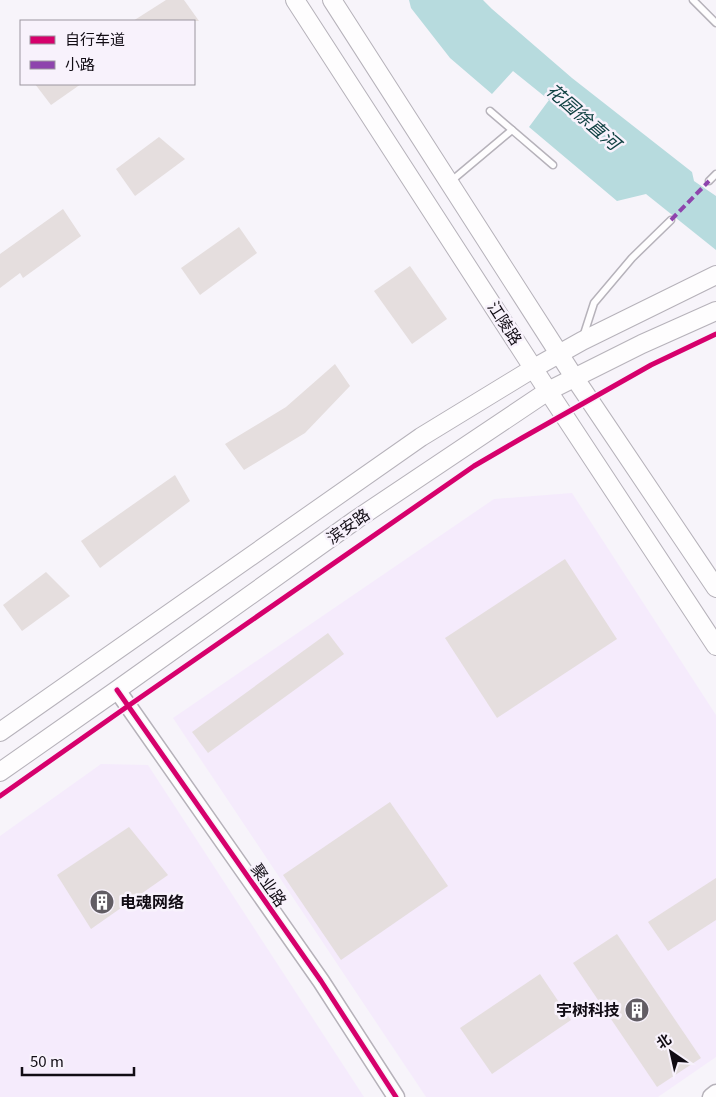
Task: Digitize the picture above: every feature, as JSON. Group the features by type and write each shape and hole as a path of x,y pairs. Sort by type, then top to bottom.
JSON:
{"main road":[{"name":"江陵路","path":"295,0 548,391 716,646"},
{"name":"江陵路","path":"332,0 574,377 716,588"},
{"name":"滨安路","path":"0,732 421,437 582,341 716,275"},
{"name":"滨安路","path":"0,772 357,519 548,391 642,344 716,311"}],"street":[{"name":"聚业路","path":"117,690 321,981 396,1097"},
{"path":"711,1097 716,1093"}],"lane":[{"path":"694,0 716,23"},
{"path":"490,111 553,165"},
{"path":"450,182 512,130"},
{"path":"709,181 716,174"},
{"path":"582,341 594,302 632,258 671,220"}],"shaded area":[{"path":"572,493 716,715 716,1057 658,1097 426,1097 173,718 494,499"},
{"path":"101,764 148,765 364,1097 0,1097 0,836"}],"water":[{"name":"花园徐直河","path":"409,0 483,0 572,78 692,172 694,181 716,196 716,250 646,194 617,201 529,127 549,100 513,71 492,94 450,58 411,8"}],"building":[{"path":"166,0 184,0 199,21 195,20 135,20"},
{"path":"36,85 80,85 51,105"},
{"path":"159,137 185,159 135,196 116,169"},
{"path":"63,209 81,236 23,278 20,273 0,288 0,254"},
{"path":"239,227 257,253 200,295 181,268"},
{"path":"410,266 447,319 412,344 374,291"},
{"path":"335,364 350,386 305,433 244,470 225,444 286,407"},
{"path":"175,475 190,501 100,568 81,541"},
{"path":"565,559 617,639 497,718 445,638"},
{"path":"46,572 70,596 22,631 3,605"},
{"path":"328,633 344,654 208,753 192,732"},
{"path":"390,802 448,886 341,960 283,875"},
{"name":"电魂网络","path":"129,827 168,875 91,929 57,875"},
{"path":"716,878 716,920 668,951 648,922"},
{"name":"宇树科技","path":"617,934 701,1058 657,1087 573,963"},
{"path":"540,974 571,1020 492,1074 460,1028"}],"marked path":[{"path":"671,220 709,181"}],"cycle path":[{"path":"0,796 474,466 651,365 716,334"},
{"path":"117,690 321,981 396,1097"}],"place":[{"name":"电魂网络","path":"102,902"},
{"name":"宇树科技","path":"637,1010"}]}
